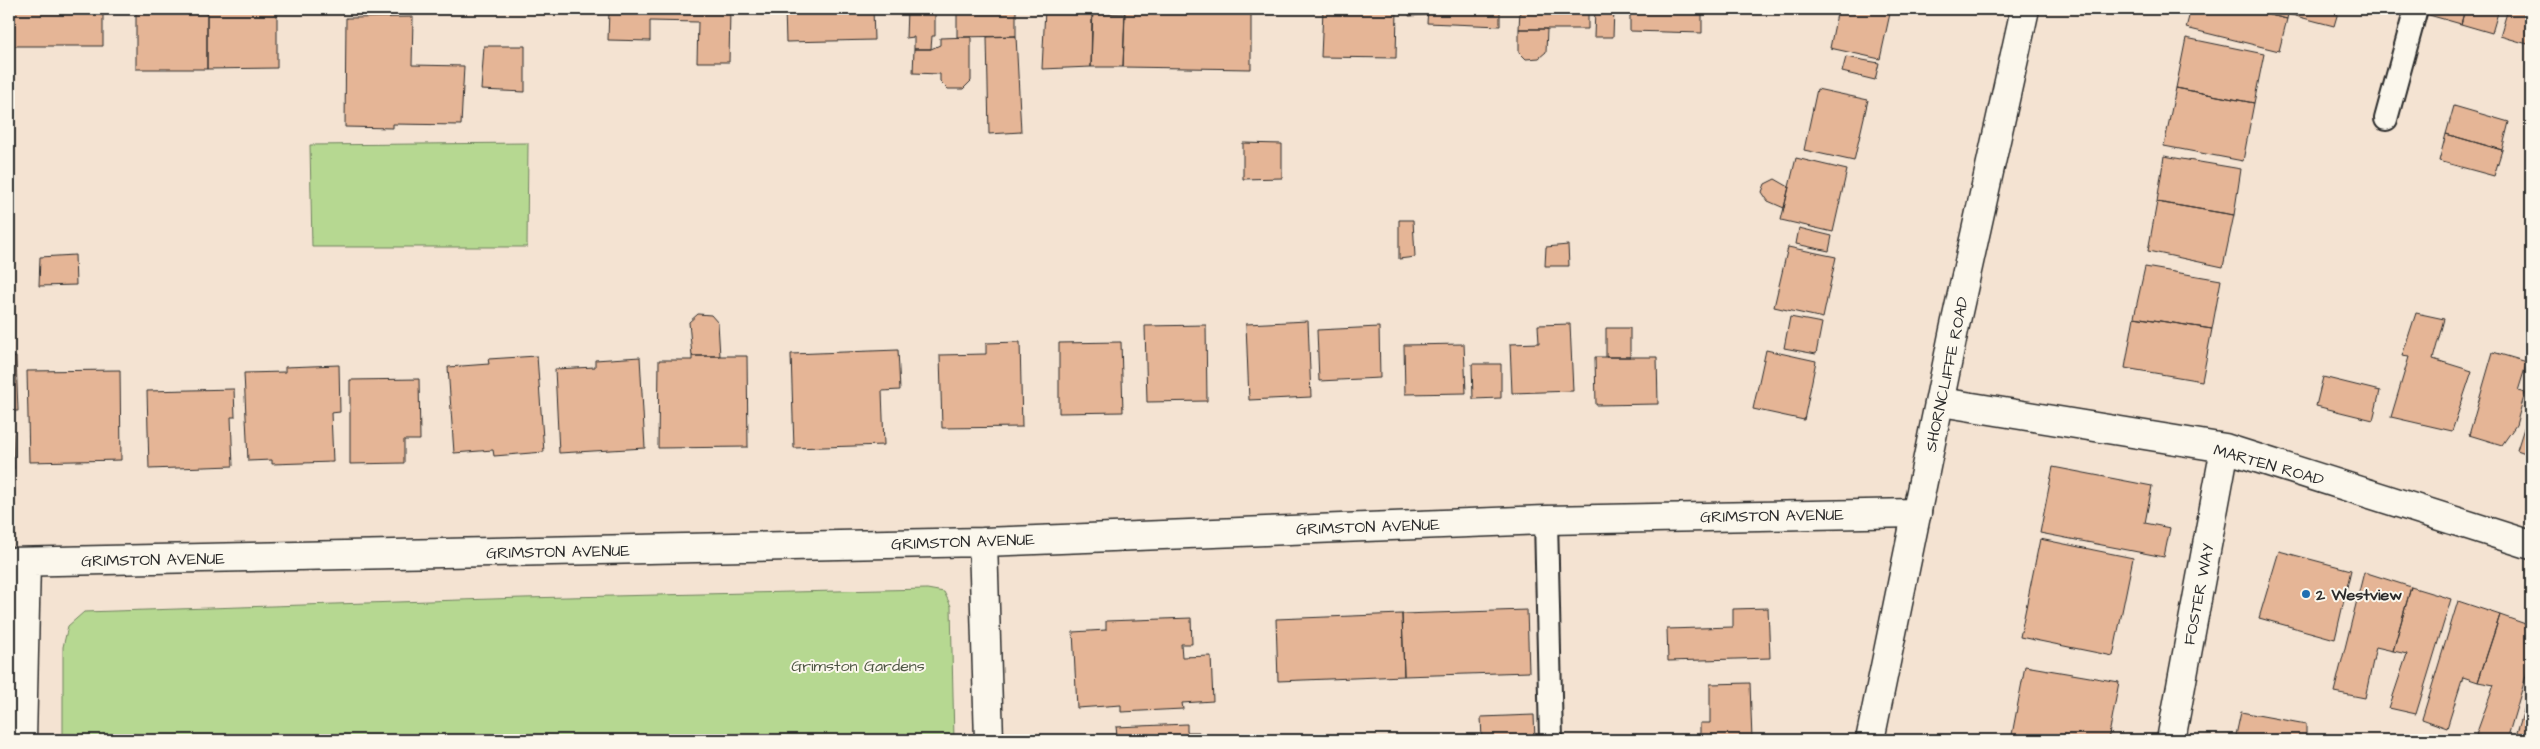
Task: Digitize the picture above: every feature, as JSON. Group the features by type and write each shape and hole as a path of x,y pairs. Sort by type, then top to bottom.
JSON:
{"street":[{"name":"SHORNCLIFFE ROAD","path":"1870,740 1941,402 1954,330 2026,9"},
{"name":"MARTEN ROAD","path":"1941,402 2225,448 2531,546"},
{"name":"FOSTER WAY","path":"2171,740 2225,448"},
{"name":"GRIMSTON AVENUE","path":"17,562 983,542 1546,520 1917,514"},
{"path":"983,542 989,740"},
{"path":"17,562 22,740"}],"lane":[{"path":"2386,119 2416,9"},
{"path":"1546,520 1551,740"}],"green space":[{"path":"528,143 527,247 312,247 310,145"},
{"name":"Grimston Gardens","path":"927,589 944,592 951,606 954,740 63,740 63,647 68,626 84,612 523,598"}],"building":[{"path":"14,9 103,9 103,46 12,46"},
{"path":"136,9 207,9 207,69 136,69"},
{"path":"207,9 277,9 277,68 207,69"},
{"path":"609,9 730,9 729,62 697,62 698,22 650,21 650,41 608,40"},
{"path":"785,9 873,9 874,40 786,42"},
{"path":"907,9 935,9 935,36 932,36 931,49 914,49 914,37 906,38"},
{"path":"957,9 1016,9 1016,36 957,37"},
{"path":"1045,9 1093,9 1091,67 1042,69"},
{"path":"1125,9 1251,9 1251,69 1123,67"},
{"path":"1323,9 1397,9 1396,58 1321,57"},
{"path":"1409,9 1428,9 1428,15 1409,16"},
{"path":"1428,9 1500,9 1500,26 1427,23"},
{"path":"1520,9 1588,9 1588,29 1519,29"},
{"path":"1595,9 1614,9 1613,37 1594,37"},
{"path":"1630,9 1702,9 1702,33 1630,31"},
{"path":"1838,9 1891,9 1880,59 1830,48"},
{"path":"2191,9 2245,9 2287,19 2279,51 2186,28"},
{"path":"2245,9 2339,9 2334,26 2288,14 2287,19"},
{"path":"2430,9 2465,9 2461,24 2429,15"},
{"path":"2465,9 2499,9 2492,33 2461,24"},
{"path":"2508,9 2531,9 2531,45 2500,36"},
{"path":"1092,13 1125,14 1123,67 1091,67"},
{"path":"413,17 412,65 464,66 461,125 393,124 393,128 345,127 346,18"},
{"path":"1519,29 1547,29 1546,52 1539,58 1526,59 1519,52"},
{"path":"1016,36 1021,132 989,134 987,37"},
{"path":"971,37 971,81 963,89 948,89 940,81 940,74 913,73 914,49 931,49 940,45 940,38"},
{"path":"2186,38 2264,54 2254,103 2176,88"},
{"path":"484,46 525,46 525,92 481,90"},
{"path":"1846,57 1879,63 1875,80 1842,72"},
{"path":"2176,88 2254,103 2243,161 2164,146"},
{"path":"1817,89 1868,100 1854,161 1804,150"},
{"path":"2454,106 2509,122 2502,150 2446,134"},
{"path":"2446,134 2502,150 2494,176 2439,161"},
{"path":"1243,143 1282,144 1282,178 1243,179"},
{"path":"2164,156 2241,169 2234,215 2157,202"},
{"path":"1796,158 1847,170 1833,232 1781,220"},
{"path":"1775,179 1789,187 1784,208 1768,201 1762,192 1765,184"},
{"path":"2157,202 2234,215 2223,267 2148,251"},
{"path":"1399,220 1413,220 1415,257 1399,259"},
{"path":"1799,228 1832,236 1829,251 1796,244"},
{"path":"1568,245 1569,266 1545,266 1546,247"},
{"path":"1788,247 1836,257 1823,318 1774,307"},
{"path":"75,255 76,285 39,286 40,257"},
{"path":"2145,267 2221,280 2212,329 2134,317"},
{"path":"2416,313 2444,319 2433,359 2472,371 2452,431 2391,417 2409,357 2402,356"},
{"path":"698,314 711,315 718,323 720,356 692,356 689,322"},
{"path":"1790,317 1822,323 1816,354 1784,348"},
{"path":"2134,317 2212,329 2202,381 2125,368"},
{"path":"1308,321 1311,397 1249,400 1246,324"},
{"path":"1570,324 1573,391 1512,393 1510,344 1539,343 1538,325"},
{"path":"1206,325 1207,401 1147,402 1145,326"},
{"path":"1379,327 1380,378 1319,381 1317,330"},
{"path":"1606,328 1630,328 1630,357 1606,357"},
{"path":"1020,342 1022,427 942,428 940,355 986,354 986,343"},
{"path":"1121,342 1123,412 1059,413 1059,343"},
{"path":"1464,344 1466,393 1405,394 1404,345"},
{"path":"898,350 900,390 882,391 884,445 794,448 791,354"},
{"path":"1766,350 1816,361 1804,420 1753,409"},
{"path":"2493,352 2527,362 2518,391 2525,393 2516,425 2502,445 2469,435"},
{"path":"537,356 544,452 494,456 493,450 454,453 448,367 489,364 488,359"},
{"path":"692,356 747,356 748,447 658,448 659,360 692,360"},
{"path":"16,357 18,411 12,411 14,469 9,469 9,358"},
{"path":"640,357 645,448 559,453 555,369 595,367 595,360"},
{"path":"1595,357 1657,357 1658,404 1596,405"},
{"path":"1472,364 1501,364 1501,398 1473,399"},
{"path":"339,365 340,412 331,413 333,462 272,464 272,460 248,461 244,373 285,372 285,367"},
{"path":"120,370 121,460 29,462 27,371"},
{"path":"2323,377 2380,391 2373,420 2316,406"},
{"path":"419,379 420,440 404,440 404,463 350,464 350,380"},
{"path":"234,389 235,417 231,417 233,466 149,469 147,391"},
{"path":"2531,406 2531,455 2517,450"},
{"path":"2053,467 2152,486 2145,523 2170,528 2164,557 2040,533"},
{"path":"2040,539 2133,558 2113,656 2020,637"},
{"name":"2 Westview","path":"2279,551 2351,570 2335,639 2259,618"},
{"path":"2364,572 2411,587 2393,651 2376,647 2365,698 2334,692"},
{"path":"2411,587 2451,599 2416,714 2389,708 2407,654 2393,651"},
{"path":"2458,601 2500,615 2478,682 2463,677 2447,728 2422,719"},
{"path":"1768,608 1770,658 1668,661 1667,629 1733,627 1733,609"},
{"path":"1527,610 1529,672 1404,676 1402,614"},
{"path":"1402,614 1404,676 1278,681 1276,619"},
{"path":"2500,615 2531,626 2531,659 2507,740 2494,740 2476,735 2494,685 2478,682"},
{"path":"1191,618 1192,644 1181,644 1182,657 1211,656 1213,701 1182,703 1183,709 1121,712 1121,705 1077,708 1073,632 1106,630 1106,621"},
{"path":"2025,666 2119,682 2108,740 2011,740"},
{"path":"1750,683 1752,740 1700,740 1700,723 1710,723 1710,684"},
{"path":"2531,686 2531,740 2515,740"},
{"path":"2241,712 2306,724 2306,740 2235,740"},
{"path":"1534,715 1535,740 1482,740 1481,717"},
{"path":"1187,724 1187,732 1199,732 1200,740 1077,740 1077,737 1117,735 1116,727"}],"place":[{"name":"2 Westview","path":"2306,594"}]}
